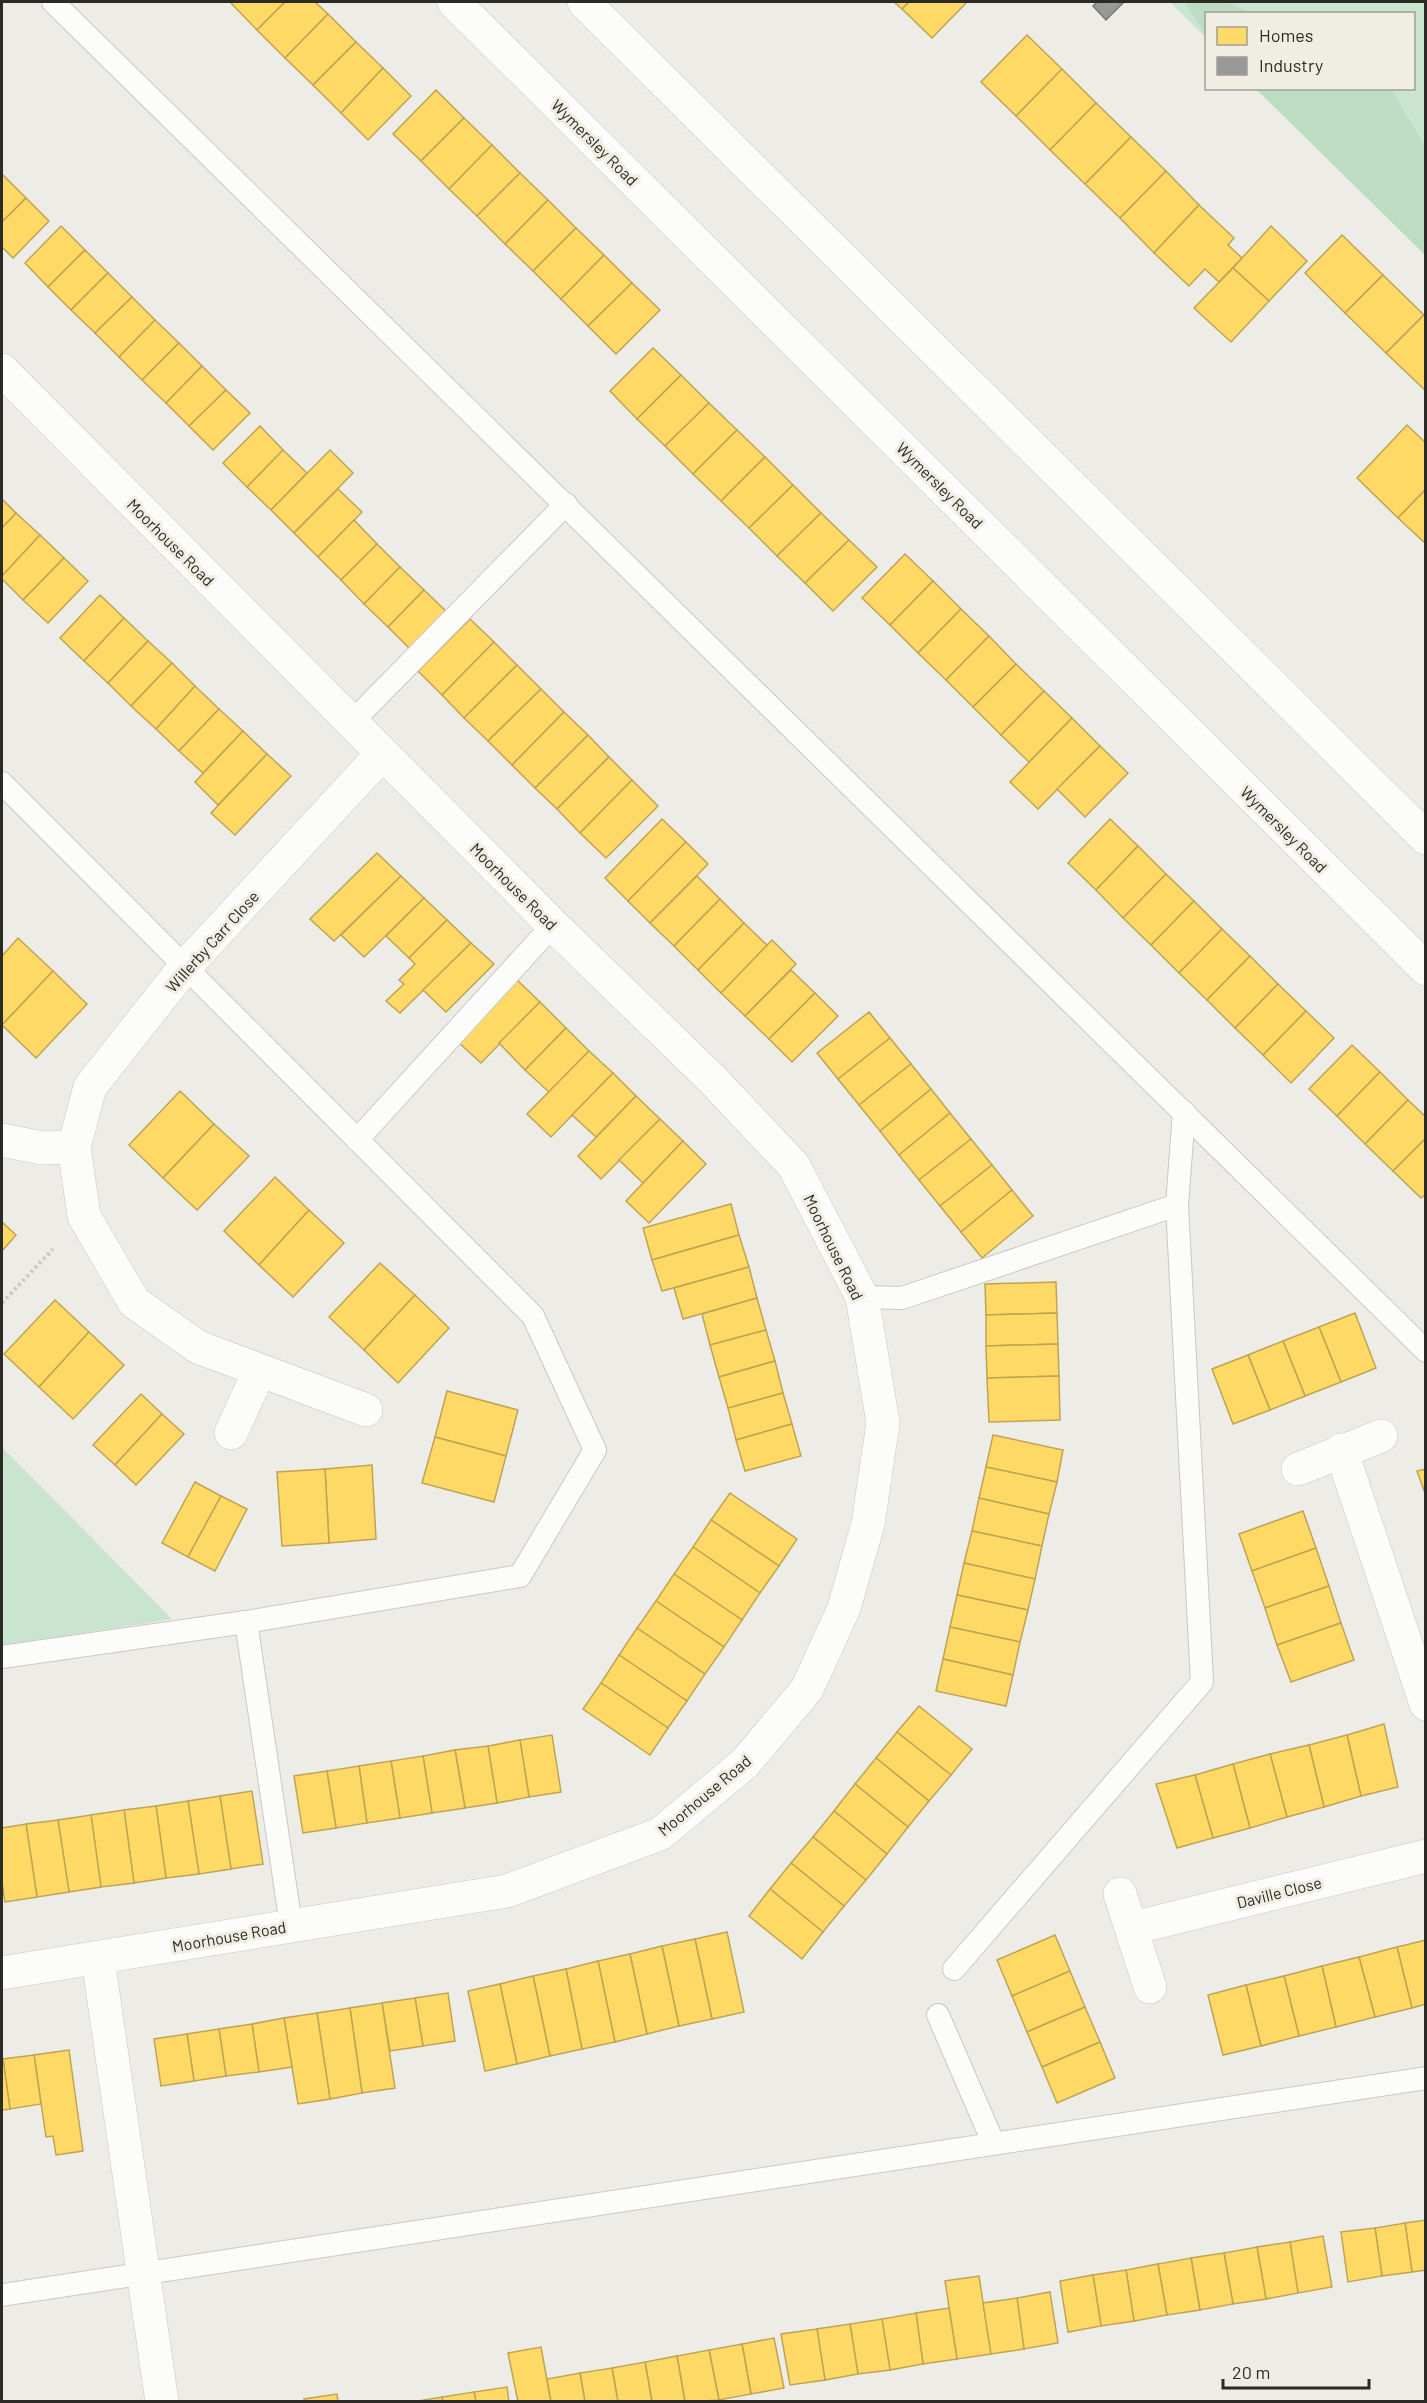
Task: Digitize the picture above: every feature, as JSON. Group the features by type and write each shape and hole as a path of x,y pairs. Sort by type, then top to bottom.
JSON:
{"street":[{"name":"Wymersley Road","path":"454,2 1425,969"},
{"path":"584,2 1425,838"},
{"name":"Moorhouse Road","path":"2,370 553,925 714,1080 794,1166 862,1297 883,1423 868,1524 844,1608 807,1689 745,1763 660,1834 507,1891 2,1973"},
{"name":"Willerby Carr Close","path":"366,1410 259,1372 198,1347 134,1302 84,1216 74,1146 90,1087 185,968 382,754"},
{"path":"2,1140 42,1148 74,1146"},
{"path":"231,1433 259,1372"},
{"path":"1298,1469 1341,1450 1382,1436"},
{"path":"1341,1450 1425,1704"},
{"name":"Daville Close","path":"1133,1928 1425,1856"},
{"path":"1120,1894 1133,1928 1150,1987"},
{"path":"98,1959 162,2402"}],"lane":[{"path":"53,2 1425,1351"},
{"path":"351,723 566,504"},
{"path":"2,783 533,1316 595,1450 520,1576 246,1622 2,1657"},
{"path":"357,1140 553,925"},
{"path":"954,1969 1202,1682 1177,1204 1184,1112"},
{"path":"862,1297 902,1298 1177,1204"},
{"path":"246,1622 291,1925"},
{"path":"938,2014 993,2142"},
{"path":"2,2295 993,2142 1425,2078"}],"path":[{"path":"2,1303 84,1216"}],"green space":[{"path":"1170,2 1425,2 1425,254 1259,90 1415,90 1415,12 1205,12 1205,37"},
{"path":"1185,2 1226,2 1249,12 1205,12 1205,34"},
{"path":"1257,90 1392,90 1424,145 1425,255"},
{"path":"2,1447 172,1619 2,1646"}],"building: Homes":[{"path":"230,2 285,2 257,30"},
{"path":"285,2 315,2 328,14 285,58 257,30"},
{"path":"894,2 909,2 902,9"},
{"path":"909,2 967,2 932,38 902,9"},
{"path":"328,14 356,42 313,85 285,58"},
{"path":"1027,35 1062,69 1016,116 981,82"},
{"path":"356,42 383,68 341,113 313,85"},
{"path":"383,68 411,96 368,140 341,113"},
{"path":"1062,69 1096,103 1050,150 1016,116"},
{"path":"436,90 464,118 421,161 393,134"},
{"path":"1096,103 1131,137 1085,184 1050,150"},
{"path":"464,118 492,145 449,189 421,161"},
{"path":"1131,137 1166,171 1120,218 1085,184"},
{"path":"492,145 520,173 477,216 449,189"},
{"path":"1166,171 1199,205 1154,253 1120,218"},
{"path":"520,173 548,200 505,244 477,216"},
{"path":"2,174 26,198 2,222"},
{"path":"26,198 49,221 13,258 2,247 2,222"},
{"path":"548,200 576,228 533,271 505,244"},
{"path":"1199,205 1234,238 1228,245 1242,258 1219,282 1205,269 1189,286 1154,253"},
{"path":"61,226 85,250 48,287 25,263"},
{"path":"1271,226 1307,261 1269,301 1233,268"},
{"path":"576,228 604,255 561,299 533,271"},
{"path":"1342,235 1383,275 1345,313 1305,273"},
{"path":"85,250 108,273 71,310 48,287"},
{"path":"604,255 632,283 588,326 561,299"},
{"path":"1233,268 1269,301 1231,342 1194,308"},
{"path":"108,273 132,297 95,333 71,310"},
{"path":"1383,275 1424,315 1386,353 1345,313"},
{"path":"632,283 660,310 616,354 588,326"},
{"path":"132,297 155,320 119,357 95,333"},
{"path":"1424,315 1426,316 1426,391 1386,353"},
{"path":"155,320 179,343 142,380 119,357"},
{"path":"179,343 202,366 166,403 142,380"},
{"path":"653,348 681,375 637,419 610,391"},
{"path":"202,366 226,390 189,426 166,403"},
{"path":"681,375 709,403 665,446 637,419"},
{"path":"226,390 250,413 213,450 189,426"},
{"path":"709,403 737,430 693,474 665,446"},
{"path":"1407,425 1426,443 1426,489 1398,518 1357,478"},
{"path":"260,426 283,450 247,487 223,463"},
{"path":"737,430 765,457 721,501 693,474"},
{"path":"283,450 307,473 271,510 247,487"},
{"path":"330,450 353,473 294,533 271,510"},
{"path":"765,457 793,485 749,528 721,501"},
{"path":"793,485 821,513 777,556 749,528"},
{"path":"338,489 362,512 318,557 294,533"},
{"path":"1426,489 1426,544 1398,518"},
{"path":"2,499 16,513 2,528"},
{"path":"16,513 40,535 2,576 2,528"},
{"path":"821,513 849,540 805,583 777,556"},
{"path":"354,520 377,544 341,580 318,557"},
{"path":"40,535 64,558 23,600 2,579 2,576"},
{"path":"849,540 877,567 833,611 805,583"},
{"path":"377,544 400,567 364,604 341,580"},
{"path":"905,554 933,581 890,625 862,598"},
{"path":"64,558 88,581 48,623 23,600"},
{"path":"400,567 424,590 388,627 364,604"},
{"path":"933,581 961,609 918,653 890,625"},
{"path":"424,590 448,613 411,650 388,627"},
{"path":"100,595 124,618 84,661 60,638"},
{"path":"961,609 989,636 946,680 918,653"},
{"path":"124,618 148,641 108,683 84,661"},
{"path":"470,619 494,642 442,695 418,671"},
{"path":"989,636 1016,664 973,707 946,680"},
{"path":"148,641 172,663 131,706 108,683"},
{"path":"494,642 517,665 464,718 442,695"},
{"path":"172,663 195,686 156,729 131,706"},
{"path":"1016,664 1044,691 1001,735 973,707"},
{"path":"517,665 541,689 488,741 464,718"},
{"path":"195,686 219,709 179,751 156,729"},
{"path":"541,689 564,712 512,765 488,741"},
{"path":"1044,691 1072,718 1029,762 1001,735"},
{"path":"219,709 243,731 203,773 179,751"},
{"path":"564,712 588,735 535,788 512,765"},
{"path":"1072,718 1100,746 1038,809 1010,782"},
{"path":"243,731 267,754 218,805 195,782"},
{"path":"588,735 609,757 557,809 535,788"},
{"path":"1100,746 1128,773 1085,817 1057,789"},
{"path":"267,754 291,776 235,835 211,813"},
{"path":"609,757 632,780 580,833 557,809"},
{"path":"632,780 658,806 606,858 580,833"},
{"path":"662,819 686,842 628,901 605,878"},
{"path":"1110,819 1138,846 1096,890 1068,863"},
{"path":"686,842 708,864 650,923 628,901"},
{"path":"1138,846 1166,874 1123,918 1096,890"},
{"path":"377,853 401,876 334,941 310,919"},
{"path":"1166,874 1194,901 1151,945 1123,918"},
{"path":"401,876 424,898 364,957 341,935"},
{"path":"697,876 720,899 674,946 650,923"},
{"path":"424,898 447,920 409,958 386,936"},
{"path":"720,899 744,923 698,970 674,946"},
{"path":"1194,901 1222,929 1179,973 1151,945"},
{"path":"447,920 471,943 400,1013 386,1001 404,984 399,980 415,964 409,958"},
{"path":"744,923 768,946 721,993 698,970"},
{"path":"1222,929 1250,956 1207,1000 1179,973"},
{"path":"18,938 53,971 2,1025 2,956"},
{"path":"772,940 796,964 745,1016 721,993"},
{"path":"471,943 494,964 446,1012 423,990"},
{"path":"1250,956 1278,984 1235,1028 1207,1000"},
{"path":"791,970 815,993 769,1039 745,1016"},
{"path":"53,971 87,1004 36,1058 2,1025"},
{"path":"516,979 540,1002 481,1063 457,1041"},
{"path":"1278,984 1306,1011 1263,1055 1235,1028"},
{"path":"815,993 838,1016 792,1062 769,1039"},
{"path":"540,1002 566,1028 525,1070 499,1043"},
{"path":"1306,1011 1334,1038 1291,1083 1263,1055"},
{"path":"869,1012 890,1038 838,1079 817,1053"},
{"path":"566,1028 589,1051 549,1092 525,1070"},
{"path":"890,1038 911,1064 859,1105 838,1079"},
{"path":"1352,1045 1380,1072 1337,1116 1309,1089"},
{"path":"589,1051 613,1073 551,1137 527,1114"},
{"path":"911,1064 931,1089 880,1131 859,1105"},
{"path":"1380,1072 1408,1100 1365,1144 1337,1116"},
{"path":"613,1073 636,1096 596,1137 572,1115"},
{"path":"931,1089 950,1113 899,1155 880,1131"},
{"path":"180,1091 214,1124 163,1178 129,1145"},
{"path":"636,1096 660,1119 601,1179 578,1156"},
{"path":"1408,1100 1426,1117 1426,1138 1393,1171 1365,1144"},
{"path":"950,1113 971,1139 919,1180 899,1155"},
{"path":"660,1119 683,1141 643,1183 619,1160"},
{"path":"214,1124 249,1156 197,1210 163,1178"},
{"path":"1426,1138 1426,1194 1421,1198 1393,1171"},
{"path":"971,1139 992,1165 940,1206 919,1180"},
{"path":"683,1141 706,1164 649,1223 626,1201"},
{"path":"992,1165 1012,1190 961,1232 940,1206"},
{"path":"275,1177 309,1210 259,1265 224,1231"},
{"path":"1012,1190 1033,1216 982,1258 961,1232"},
{"path":"731,1204 739,1235 652,1260 643,1228"},
{"path":"309,1210 344,1243 293,1297 259,1265"},
{"path":"2,1222 16,1235 2,1251"},
{"path":"739,1235 749,1267 662,1291 652,1260"},
{"path":"380,1263 415,1295 364,1350 329,1317"},
{"path":"749,1267 757,1298 683,1319 674,1288"},
{"path":"1056,1282 1057,1313 986,1315 985,1284"},
{"path":"415,1295 449,1328 398,1383 364,1350"},
{"path":"757,1298 766,1330 710,1345 702,1314"},
{"path":"55,1300 89,1332 39,1387 4,1354"},
{"path":"1057,1313 1058,1344 986,1346 986,1315"},
{"path":"1355,1313 1376,1368 1341,1382 1319,1327"},
{"path":"1319,1327 1341,1382 1305,1396 1283,1341"},
{"path":"766,1330 775,1361 719,1377 710,1345"},
{"path":"89,1332 124,1365 73,1419 39,1387"},
{"path":"1283,1341 1305,1396 1270,1410 1248,1355"},
{"path":"1058,1344 1059,1376 987,1378 986,1346"},
{"path":"1248,1355 1270,1410 1233,1424 1212,1369"},
{"path":"775,1361 783,1393 728,1408 719,1377"},
{"path":"1059,1376 1060,1420 989,1422 987,1378"},
{"path":"447,1391 518,1410 506,1456 435,1437"},
{"path":"783,1393 792,1424 736,1440 728,1408"},
{"path":"141,1394 162,1414 115,1465 93,1445"},
{"path":"162,1414 184,1434 136,1485 115,1465"},
{"path":"792,1424 801,1456 745,1471 736,1440"},
{"path":"993,1435 1063,1450 1057,1482 986,1467"},
{"path":"435,1437 506,1456 494,1502 422,1483"},
{"path":"372,1465 376,1539 329,1543 325,1469"},
{"path":"986,1467 1057,1482 1049,1514 979,1498"},
{"path":"325,1469 329,1543 282,1546 277,1472"},
{"path":"1426,1469 1426,1496 1417,1471"},
{"path":"195,1482 221,1496 188,1557 162,1543"},
{"path":"730,1493 797,1539 779,1566 711,1520"},
{"path":"221,1496 247,1509 215,1571 188,1557"},
{"path":"979,1498 1049,1514 1042,1546 972,1531"},
{"path":"1303,1511 1316,1548 1252,1571 1239,1534"},
{"path":"711,1520 779,1566 760,1593 693,1547"},
{"path":"972,1531 1042,1546 1035,1579 964,1563"},
{"path":"693,1547 760,1593 742,1620 674,1574"},
{"path":"1316,1548 1329,1586 1265,1608 1252,1571"},
{"path":"964,1563 1035,1579 1028,1610 957,1595"},
{"path":"674,1574 742,1620 724,1647 656,1601"},
{"path":"1329,1586 1341,1623 1277,1645 1265,1608"},
{"path":"957,1595 1028,1610 1020,1642 950,1627"},
{"path":"656,1601 724,1647 705,1674 637,1628"},
{"path":"1341,1623 1354,1660 1291,1682 1277,1645"},
{"path":"950,1627 1020,1642 1013,1675 943,1659"},
{"path":"637,1628 705,1674 687,1701 619,1655"},
{"path":"619,1655 687,1701 668,1728 601,1683"},
{"path":"943,1659 1013,1675 1006,1706 936,1691"},
{"path":"601,1683 668,1728 650,1755 583,1709"},
{"path":"919,1706 972,1749 951,1775 897,1732"},
{"path":"1384,1724 1398,1787 1361,1796 1347,1735"},
{"path":"897,1732 951,1775 929,1801 876,1758"},
{"path":"552,1735 561,1792 529,1797 520,1740"},
{"path":"1347,1735 1361,1796 1324,1807 1309,1745"},
{"path":"520,1740 529,1797 497,1803 488,1746"},
{"path":"1309,1745 1324,1807 1287,1817 1270,1754"},
{"path":"488,1746 497,1803 465,1808 455,1750"},
{"path":"455,1750 465,1808 432,1813 423,1756"},
{"path":"1270,1754 1287,1817 1250,1828 1233,1764"},
{"path":"423,1756 432,1813 400,1818 391,1761"},
{"path":"876,1758 929,1801 908,1827 855,1784"},
{"path":"391,1761 400,1818 367,1823 359,1766"},
{"path":"1233,1764 1250,1828 1213,1838 1195,1775"},
{"path":"359,1766 367,1823 336,1828 327,1771"},
{"path":"327,1771 336,1828 303,1833 294,1776"},
{"path":"1195,1775 1213,1838 1177,1848 1156,1784"},
{"path":"855,1784 908,1827 887,1854 834,1811"},
{"path":"252,1791 263,1864 231,1869 220,1796"},
{"path":"220,1796 231,1869 199,1874 188,1801"},
{"path":"188,1801 199,1874 166,1878 156,1806"},
{"path":"156,1806 166,1878 134,1883 124,1810"},
{"path":"124,1810 134,1883 101,1887 91,1815"},
{"path":"834,1811 887,1854 866,1880 813,1837"},
{"path":"91,1815 101,1887 69,1892 58,1820"},
{"path":"58,1820 69,1892 37,1897 26,1824"},
{"path":"26,1824 37,1897 5,1902 2,1882 2,1828"},
{"path":"813,1837 866,1880 844,1906 791,1863"},
{"path":"791,1863 844,1906 823,1932 770,1889"},
{"path":"770,1889 823,1932 802,1959 749,1916"},
{"path":"727,1932 744,2012 712,2019 695,1939"},
{"path":"1055,1935 1070,1971 1012,1996 997,1960"},
{"path":"695,1939 712,2019 679,2026 662,1946"},
{"path":"1426,1940 1426,2004 1412,2008 1397,1947"},
{"path":"662,1946 679,2026 647,2034 630,1954"},
{"path":"1397,1947 1412,2008 1375,2017 1359,1957"},
{"path":"630,1954 647,2034 615,2042 598,1961"},
{"path":"1359,1957 1375,2017 1336,2027 1322,1966"},
{"path":"598,1961 615,2042 582,2049 566,1969"},
{"path":"1322,1966 1336,2027 1299,2036 1284,1976"},
{"path":"566,1969 582,2049 550,2056 533,1976"},
{"path":"1070,1971 1085,2007 1027,2032 1012,1996"},
{"path":"533,1976 550,2056 517,2064 500,1984"},
{"path":"1284,1976 1299,2036 1261,2046 1246,1985"},
{"path":"500,1984 517,2064 485,2071 468,1991"},
{"path":"1246,1985 1261,2046 1223,2055 1208,1995"},
{"path":"448,1993 455,2041 423,2046 415,1998"},
{"path":"415,1998 423,2046 390,2051 382,2003"},
{"path":"382,2003 395,2088 362,2093 350,2008"},
{"path":"1085,2007 1100,2042 1042,2067 1027,2032"},
{"path":"350,2008 362,2093 330,2099 317,2013"},
{"path":"317,2013 330,2099 298,2104 284,2018"},
{"path":"284,2018 292,2067 259,2072 252,2024"},
{"path":"252,2024 259,2072 226,2076 219,2029"},
{"path":"219,2029 226,2076 194,2081 187,2034"},
{"path":"187,2034 194,2081 161,2086 154,2039"},
{"path":"1100,2042 1115,2078 1057,2103 1042,2067"},
{"path":"69,2050 83,2151 56,2155 53,2136 46,2137 34,2055"},
{"path":"34,2055 41,2104 10,2109 3,2059"},
{"path":"2,2060 10,2109 2,2110"},
{"path":"1426,2220 1426,2270 1412,2272 1405,2223"},
{"path":"1405,2223 1412,2272 1382,2276 1375,2228"},
{"path":"1375,2228 1382,2276 1348,2282 1341,2232"},
{"path":"1323,2236 1332,2287 1298,2293 1290,2242"},
{"path":"1290,2242 1298,2293 1266,2299 1257,2247"},
{"path":"1257,2247 1266,2299 1233,2304 1224,2253"},
{"path":"1224,2253 1233,2304 1200,2310 1191,2258"},
{"path":"1191,2258 1200,2310 1167,2315 1158,2264"},
{"path":"1158,2264 1167,2315 1134,2321 1126,2270"},
{"path":"1126,2270 1134,2321 1101,2326 1093,2275"},
{"path":"1093,2275 1101,2326 1068,2332 1060,2281"},
{"path":"979,2276 991,2354 957,2359 945,2281"},
{"path":"1050,2292 1058,2343 1024,2349 1017,2298"},
{"path":"1017,2298 1024,2349 991,2354 983,2303"},
{"path":"949,2308 957,2359 923,2364 916,2313"},
{"path":"916,2313 923,2364 890,2370 882,2319"},
{"path":"882,2319 890,2370 858,2374 850,2324"},
{"path":"850,2324 858,2374 825,2380 817,2329"},
{"path":"817,2329 825,2380 790,2385 781,2334"},
{"path":"774,2338 784,2388 751,2394 742,2344"},
{"path":"742,2344 751,2394 719,2400 709,2350"},
{"path":"541,2347 551,2402 518,2402 508,2353"},
{"path":"709,2350 719,2400 685,2402 677,2356"},
{"path":"677,2356 685,2402 652,2402 645,2362"},
{"path":"645,2362 652,2402 618,2402 612,2368"},
{"path":"612,2368 618,2402 585,2402 580,2373"},
{"path":"580,2373 585,2402 551,2402 547,2379"},
{"path":"507,2387 509,2402 476,2402 474,2392"},
{"path":"474,2392 476,2402 443,2402 442,2397"},
{"path":"337,2394 338,2402 304,2402 304,2399"},
{"path":"442,2397 443,2402 412,2402"}],"building: Industry":[{"path":"1097,2 1124,2 1106,20 1093,6"}]}
